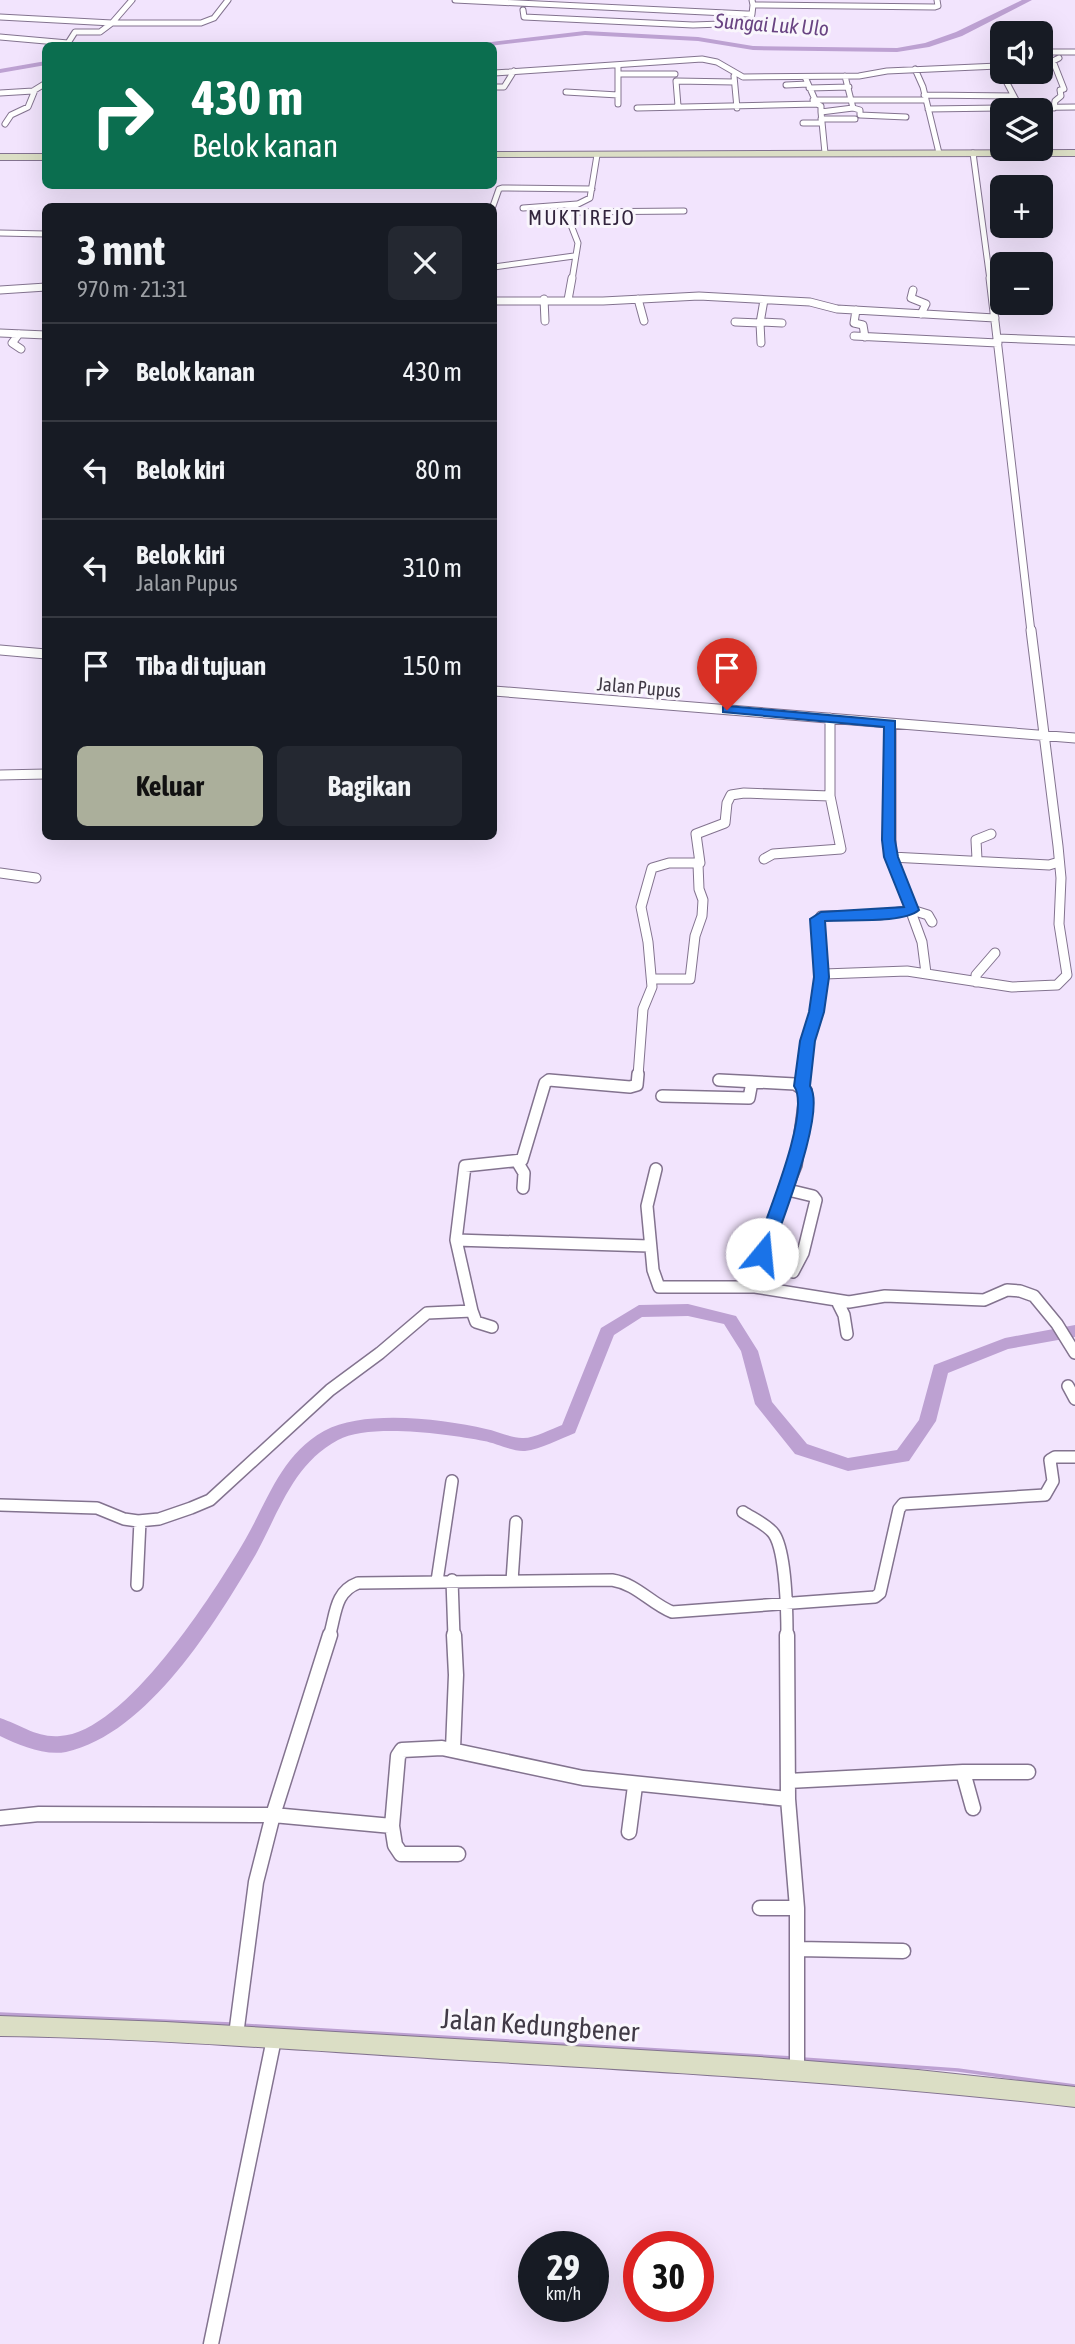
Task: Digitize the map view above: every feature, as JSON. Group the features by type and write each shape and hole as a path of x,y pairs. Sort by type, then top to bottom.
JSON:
{"main road":[{"path":"497,155 939,153 976,150 1075,153"},
{"path":"0,157 42,157"},
{"name":"Jalan Kedungbener","path":"0,2026 238,2025 274,2039 797,2063 1075,2097"}],"street":[{"path":"69,42 75,32 100,32 112,23 132,0"},
{"path":"455,0 752,14"},
{"path":"523,9 524,17 682,24 752,23 753,3 906,3 937,7 937,0"},
{"path":"0,17 192,25 214,18 228,1"},
{"path":"570,26 582,7"},
{"path":"682,24 685,12"},
{"path":"713,23 715,13"},
{"path":"0,37 57,42"},
{"path":"1053,54 1075,52"},
{"path":"1059,55 1053,61 1063,87 1054,108 1075,107"},
{"path":"497,73 702,59 719,61 734,79 737,107"},
{"path":"674,61 678,106"},
{"path":"618,64 618,104"},
{"path":"619,74 734,79 845,76 915,69 990,66"},
{"path":"915,69 939,153"},
{"path":"497,87 503,86 514,71"},
{"path":"845,76 853,105 859,110 859,114 906,117"},
{"path":"805,77 815,102 821,106 825,153"},
{"path":"637,108 737,107 815,102 853,105 925,97 1014,96 1008,84"},
{"path":"0,93 34,90 42,85"},
{"path":"786,85 849,87"},
{"path":"1063,87 1073,88"},
{"path":"5,124 11,115 28,107 34,90"},
{"path":"566,92 618,95"},
{"path":"803,123 853,105"},
{"path":"928,109 990,108"},
{"path":"821,118 855,119"},
{"path":"821,977 826,973 867,971 926,973 1023,988 1057,985 1063,982 1067,975 1059,924 1059,862 976,150"},
{"path":"568,300 578,243 569,220 571,206 589,199 597,155"},
{"path":"494,203 502,188 592,189"},
{"path":"523,208 577,204"},
{"path":"570,212 630,211 640,208 684,211"},
{"path":"0,233 42,234"},
{"path":"497,267 575,256"},
{"path":"2,292 42,287"},
{"path":"913,290 911,299 926,304 921,314"},
{"path":"497,301 690,296 813,303 830,309 995,318"},
{"path":"544,299 545,321"},
{"path":"638,299 644,321"},
{"path":"761,344 760,323 764,300"},
{"path":"856,310 854,323 863,325 865,337"},
{"path":"735,322 782,323"},
{"path":"0,333 42,335"},
{"path":"19,334 12,343 21,349"},
{"path":"854,336 1075,341"},
{"path":"0,650 42,653"},
{"name":"Jalan Pupus","path":"497,691 1075,738"},
{"path":"764,859 773,854 840,851 840,838 830,796 830,718"},
{"path":"891,724 891,857 922,942 926,973"},
{"path":"0,775 42,774"},
{"path":"652,979 690,979 703,900 699,889 698,864 701,858 696,834 725,823 729,797 744,793 830,796"},
{"path":"977,859 975,842 991,834"},
{"path":"891,857 977,859 1049,865 1059,862"},
{"path":"492,1326 476,1322 456,1240 465,1166 518,1163 522,1160 547,1082 552,1080 630,1087 637,1085 640,1035 652,979 641,907 652,868 669,863 698,864"},
{"path":"0,873 36,878"},
{"path":"755,1287 762,1254 784,1189 796,1165 804,1121 806,1091 802,1086 821,977 816,923 821,916 880,915 912,910 928,915 932,922"},
{"path":"976,982 976,975 995,953"},
{"path":"719,1080 802,1086"},
{"path":"662,1096 749,1098 752,1082"},
{"path":"518,1163 524,1173 523,1188"},
{"path":"656,1169 647,1206 649,1246 654,1277 659,1287 755,1287 833,1300 885,1296 977,1300 988,1299 1007,1290 1020,1291 1034,1296 1073,1348"},
{"path":"784,1189 813,1196 816,1200 803,1253 793,1272"},
{"path":"456,1240 649,1246"},
{"path":"833,1300 844,1315 847,1334"},
{"path":"0,1505 97,1508 125,1520 140,1521 158,1518 210,1500 330,1390 380,1353 427,1313 446,1310 472,1311"},
{"path":"1068,1386 1075,1399"},
{"path":"238,2025 256,1882 273,1815 342,1589 358,1583 452,1580 623,1581 640,1588 655,1604 672,1612 787,1606 875,1597 880,1593 903,1504 1045,1495 1052,1481 1050,1460 1055,1457 1075,1457"},
{"path":"437,1581 452,1481"},
{"path":"743,1512 773,1532 779,1544 787,1606 788,1800 798,1949 797,2063"},
{"path":"137,1585 140,1521"},
{"path":"512,1581 516,1522"},
{"path":"452,1580 456,1675 453,1749"},
{"path":"458,1854 401,1854 394,1845 392,1826 400,1753 406,1749 476,1752 532,1769 635,1786 788,1800"},
{"path":"788,1781 963,1772 1028,1772"},
{"path":"963,1772 973,1808"},
{"path":"629,1832 635,1786"},
{"path":"0,1818 39,1814 273,1815 392,1826"},
{"path":"760,1908 797,1908"},
{"path":"798,1949 903,1951"},
{"path":"211,2344 274,2039"}],"waterway":[{"name":"Sungai Luk Ulo","path":"497,42 585,33 698,39 753,48 897,50 926,45 959,34 1028,0"},
{"name":"Sungai Luk Ulo","path":"0,71 42,64"},
{"path":"0,1726 31,1740 57,1745 93,1734 121,1714 150,1687 178,1654 227,1585 294,1466 322,1441 350,1428 390,1425 462,1431 523,1445 569,1429 607,1332 639,1311 688,1310 730,1320 749,1351 764,1404 801,1449 848,1465 903,1456 927,1421 940,1369 1005,1344 1075,1331"},
{"path":"0,2014 231,2024"},
{"path":"241,2025 793,2058"},
{"path":"803,2059 958,2070 1075,2086"}],"district":[{"name":"MUKTIREJO","path":"582,217"}],"route":[{"path":"727,710 891,724 889,840 891,857 912,910 880,915 821,916 817,919 821,977 802,1086 806,1091 804,1121 796,1165 782,1195 762,1254"}]}
